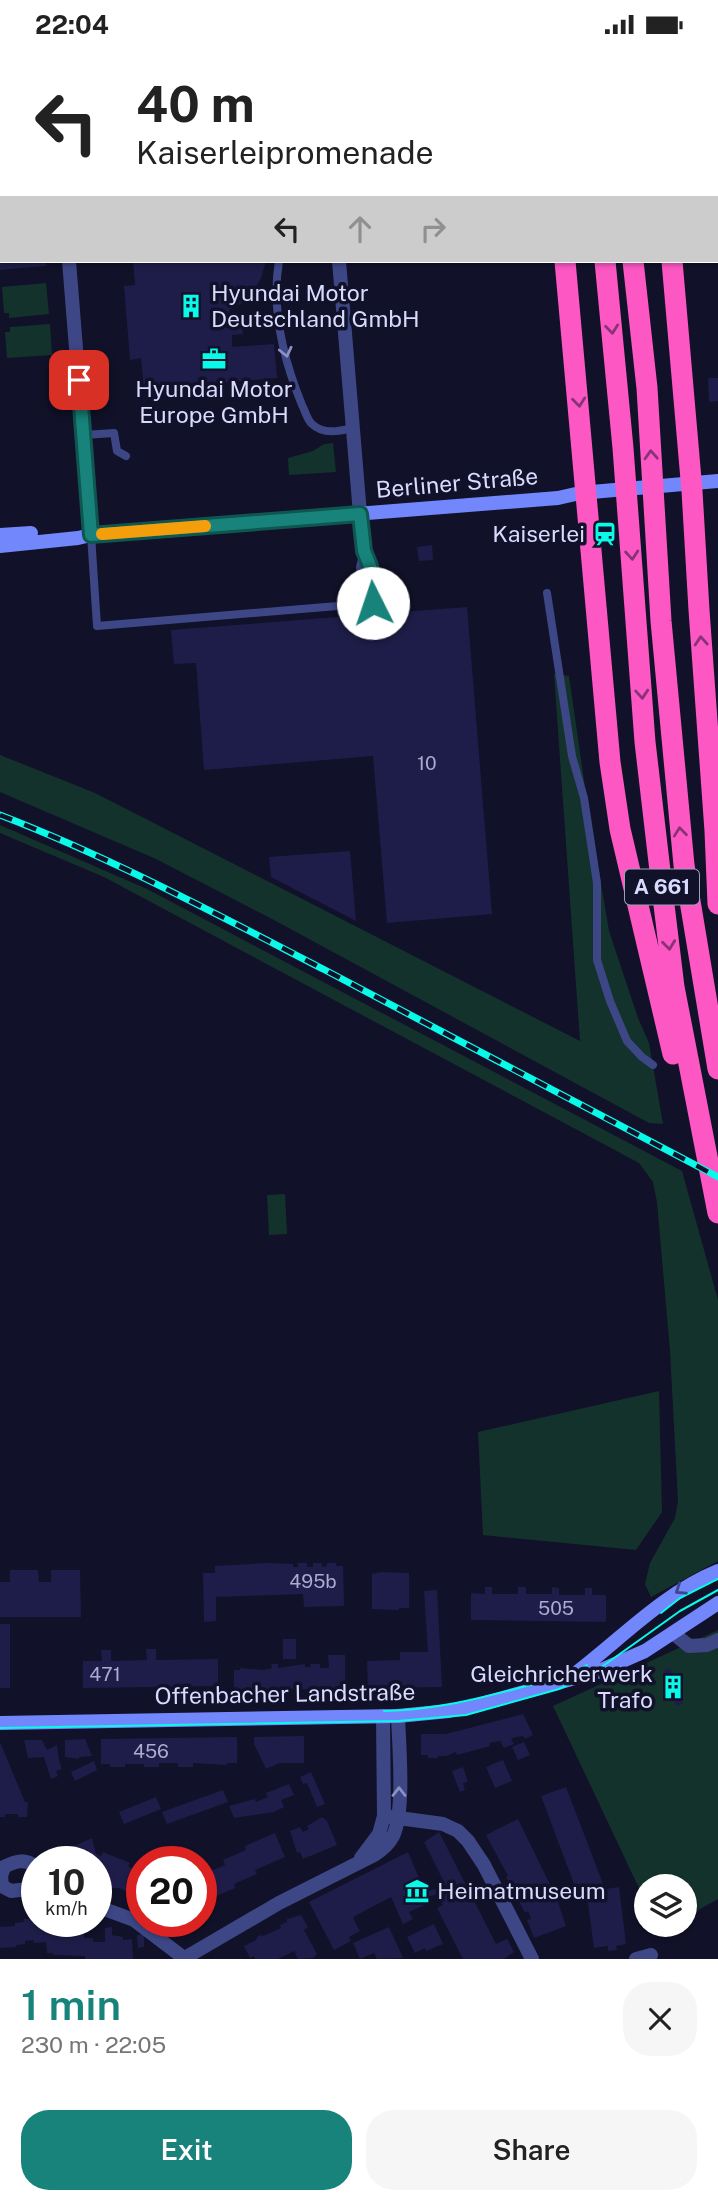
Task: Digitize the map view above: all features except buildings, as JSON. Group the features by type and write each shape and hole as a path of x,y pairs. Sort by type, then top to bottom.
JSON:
{"highway":[{"name":"A 661","path":"565,263 610,762 620,829 672,1049 704,1145"},
{"name":"A 661","path":"605,263 638,626 645,742 674,987 718,1213"},
{"name":"A 661","path":"633,263 647,388 661,621 684,865 718,1069"},
{"name":"A 661","path":"672,263 690,466 718,904"}],"main road":[{"name":"Berliner Straße","path":"558,498 580,493 718,481"},
{"name":"Berliner Straße","path":"91,535 558,498 580,499 718,489"},
{"path":"0,535 59,531 91,535"},
{"path":"0,546 91,535"},
{"name":"Offenbacher Landstraße","path":"568,1680 668,1598 692,1582 718,1571"},
{"name":"Offenbacher Landstraße","path":"0,1723 398,1716 449,1711 597,1672 645,1651 718,1602"}],"street":[{"path":"69,263 91,535"},
{"path":"340,263 360,514"},
{"path":"673,1633 689,1646 708,1645 718,1640"},
{"path":"383,1716 391,1817"},
{"path":"112,1912 134,1920 184,1959 279,1903 356,1865 391,1817 398,1716"},
{"path":"391,1817 443,1824 458,1831 468,1841 484,1865 529,1958 532,1959"},
{"path":"21,1860 4,1867 1,1876 2,1886 11,1891 21,1890"},
{"path":"636,1959 652,1957"}],"lane":[{"path":"279,263 277,304 284,345 293,381 310,423 323,430 337,432 354,428"},
{"path":"84,435 114,433 117,451 125,456"},
{"path":"91,535 97,626 373,603 370,566 364,551 360,514"},
{"path":"362,604 360,567 364,551"},
{"path":"547,593 572,756 584,798 595,870 597,960 610,1001 628,1041 642,1058 653,1065"}],"green space":[{"path":"46,283 49,314 9,318 9,313 4,313 2,287"},
{"path":"50,324 52,355 7,358 5,332 10,332 10,327"},
{"path":"333,443 336,472 289,475 288,458"},
{"path":"554,674 569,676 609,931 649,1043 663,1124 649,1123 156,859 0,792 0,755 95,793 580,1041"},
{"path":"0,825 147,889 682,1171 718,1300 718,1561 651,1597 645,1584 650,1563 675,1518 678,1501 670,1351 657,1202 653,1182 639,1163 104,877 0,833"},
{"path":"285,1194 287,1234 269,1235 267,1195"},
{"path":"659,1391 662,1512 636,1550 483,1535 478,1432"},
{"path":"718,1630 718,1899 697,1911 697,1874 634,1874 634,1878 553,1706"}],"tram line":[{"path":"661,1613 680,1598 718,1579"},
{"path":"0,1728 398,1721 466,1715 559,1689 589,1676 680,1611 718,1590"},
{"path":"384,1711 420,1709 473,1699 557,1678 587,1665"}],"railway":[{"path":"0,815 124,868 205,908 718,1177"}],"slow traffic":[{"path":"102,534 205,526"}],"place":[{"name":"Hyundai Motor Deutschland GmbH","path":"191,306"},
{"name":"Hyundai Motor Europe GmbH","path":"214,359"},
{"name":"Kaiserlei","path":"605,534"},
{"name":"Gleichricherwerk Trafo","path":"673,1687"},
{"name":"Heimatmuseum","path":"417,1891"}],"route":[{"path":"79,380 91,535 360,514 364,551 370,566 373,603"}]}
